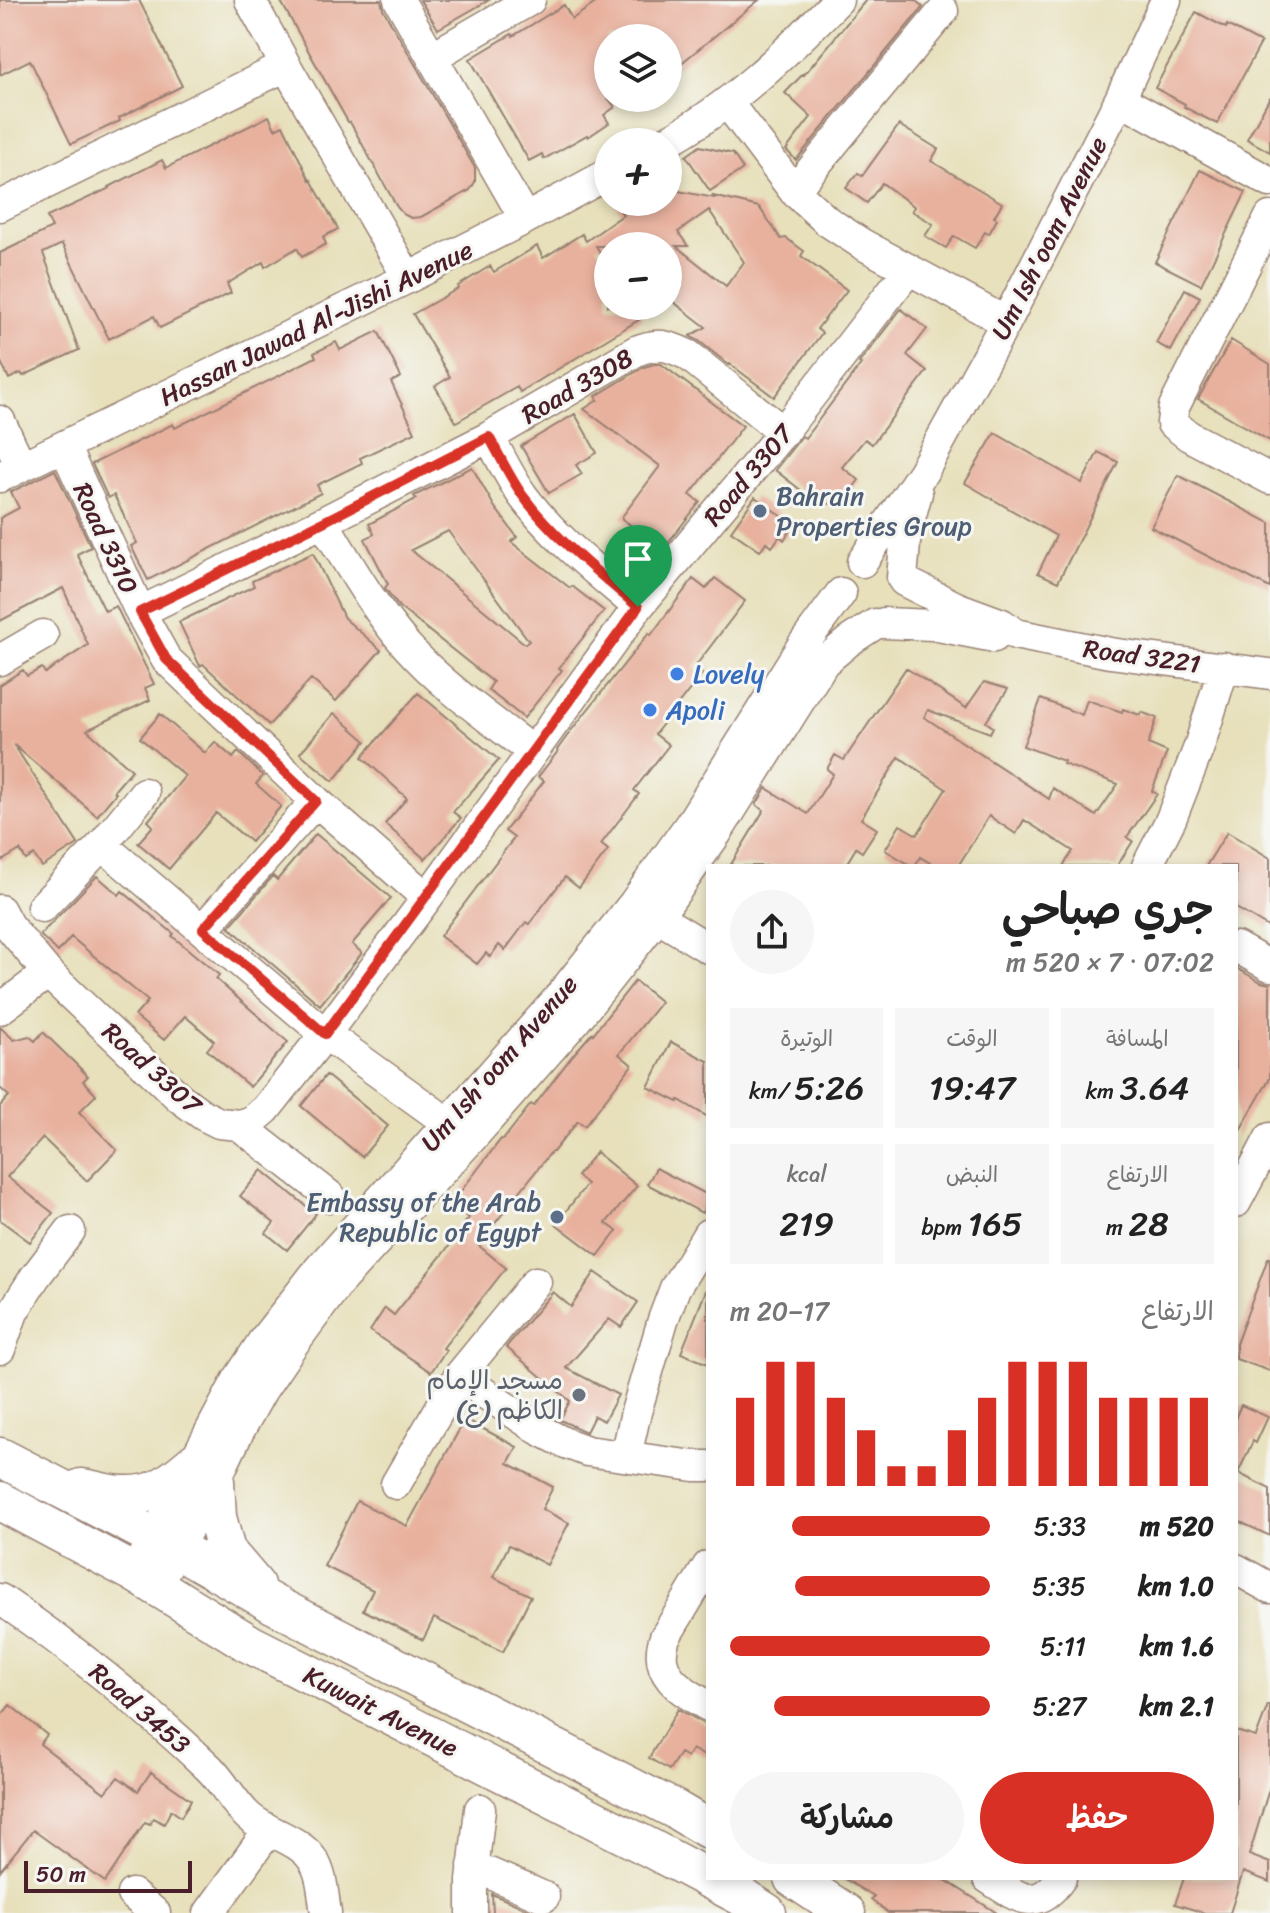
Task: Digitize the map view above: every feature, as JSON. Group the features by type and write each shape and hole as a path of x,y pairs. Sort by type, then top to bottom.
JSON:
{"main road":[{"name":"Kuwait Avenue","path":"0,1457 165,1543 273,1604 706,1828"},
{"path":"61,1488 143,1495 205,1472 226,1551 273,1604"},
{"name":"Kuwait Avenue","path":"0,1501 145,1579 250,1644 650,1848 753,1907"},
{"path":"796,1880 846,1913"}],"street":[{"path":"250,0 408,278"},
{"path":"399,0 525,219"},
{"path":"682,132 727,102 761,74 838,0"},
{"name":"Um Ish'oom Avenue","path":"862,562 923,472 1006,322 1120,99 1166,0"},
{"path":"432,57 522,2"},
{"path":"794,191 943,11"},
{"path":"0,206 286,66"},
{"path":"1120,99 1270,182"},
{"path":"727,102 794,191 827,221 862,244 1006,322"},
{"name":"Hassan Jawad Al-Jishi Avenue","path":"0,421 11,471 408,278 594,182"},
{"path":"1270,217 1174,407 1172,423 1189,436 1270,479"},
{"name":"Road 3307","path":"0,910 8,925 48,973 180,1098 219,1123 239,1125 252,1121 266,1109 325,1034 638,607 783,432 909,269"},
{"name":"Road 3308","path":"140,612 489,437 650,345 662,345 688,355 783,432"},
{"path":"489,437 522,494 546,524 638,607"},
{"name":"Road 3310","path":"64,446 140,612 166,659 316,801 427,898"},
{"name":"Um Ish'oom Avenue","path":"903,579 906,533 923,472"},
{"path":"323,522 374,605 406,645 436,675 533,752"},
{"path":"882,561 894,567 903,579 905,595 901,609 880,624 860,622 849,613 842,600 844,578 855,565 862,562 882,561"},
{"name":"Road 3221","path":"903,579 956,607 1002,624 1015,634 1110,653 1270,674"},
{"name":"Um Ish'oom Avenue","path":"645,910 690,824 802,646 841,593"},
{"name":"Um Ish'oom Avenue","path":"145,1579 205,1472 238,1433 262,1390 339,1282 460,1131 556,1001 716,834 824,662 849,641 880,624"},
{"name":"Road 3221","path":"880,624 933,625 998,639 1015,634"},
{"path":"0,660 43,635"},
{"path":"1148,864 1171,819 1199,747 1224,667"},
{"path":"42,907 102,845 144,793"},
{"path":"203,929 316,801"},
{"path":"102,845 325,1034 460,1131"},
{"path":"645,910 706,947"},
{"path":"1238,948 1270,966"},
{"path":"0,1009 48,973"},
{"path":"239,1125 331,1197"},
{"path":"1238,1198 1270,1138"},
{"path":"0,1349 6,1309 70,1231"},
{"path":"626,1456 663,1320 675,1288 706,1237"},
{"path":"396,1484 459,1376 536,1282"},
{"path":"459,1376 538,1429 563,1442 587,1451 703,1470"},
{"path":"706,1569 661,1648 662,1661 673,1682 706,1705"},
{"path":"1238,1570 1270,1588"},
{"name":"Road 3453","path":"0,1599 123,1692 211,1770 256,1823 307,1853 315,1862 319,1874 326,1913"},
{"path":"472,1913 473,1866 480,1809"},
{"path":"209,1913 269,1830"},
{"path":"473,1866 544,1897"},
{"path":"991,1880 1026,1901 1046,1896 1060,1880"},
{"path":"132,1894 155,1913"}],"building":[{"path":"0,0 139,0 182,86 71,144 30,60 0,75"},
{"path":"280,0 381,0 383,9 475,168 475,182 470,190 421,217 411,218 403,214"},
{"path":"420,0 489,0 438,29"},
{"path":"600,0 759,0 682,63 682,24 594,24 594,112 608,112 604,115 609,123 594,128 594,133 588,137 544,159 542,154 529,161 470,59 564,5 572,19"},
{"path":"866,0 915,0 923,7 796,160 786,150 811,117 785,93 804,75"},
{"path":"1196,12 1261,43 1217,124 1155,88"},
{"path":"1270,97 1270,152 1247,139"},
{"path":"269,116 275,129 283,125 338,229 323,237 326,244 302,257 297,248 265,267 263,262 227,284 231,293 160,328 154,316 109,339 62,244 43,253 79,350 23,376 21,373 9,379 0,360 0,253 52,228 47,217 162,160 166,168"},
{"path":"899,125 938,149 931,161 1002,203 989,234 985,232 975,248 954,236 946,248 925,236 933,224 912,211 915,207 882,183 867,203 846,188 858,173 862,176"},
{"path":"700,146 733,154 743,169 710,191 686,156"},
{"path":"1200,170 1246,192 1201,285 1155,262"},
{"path":"682,192 713,196 759,207 781,239 786,238 804,251 801,256 847,290 817,329 822,333 774,397 690,336 706,327 682,308 682,251 726,286 744,262 709,210 678,232 599,232 622,216 682,216"},
{"path":"582,234 586,241 594,235 594,320 639,320 520,392 517,387 456,422 435,386 450,377 413,314 490,266 494,272 537,246 543,258"},
{"path":"1185,289 1200,297 1171,351 1156,343"},
{"path":"901,309 927,329 907,355 927,371 872,444 865,439 842,467 859,480 842,502 820,505 775,470 802,436 805,438"},
{"path":"378,331 401,377 391,382 415,432 360,458 362,463 317,485 321,493 148,580 131,546 137,543 114,495 108,498 92,464 173,424 175,428 316,357 314,353 336,342 340,350"},
{"path":"1231,340 1270,364 1270,441 1198,399"},
{"path":"654,364 661,364 743,426 690,495 700,502 666,545 652,534 649,539 621,518 660,466 584,409 598,400 596,396"},
{"path":"575,414 597,453 576,465 582,474 549,493 521,446"},
{"path":"995,433 1082,483 1098,452 1118,462 1058,582 1038,573 1056,536 965,483"},
{"path":"472,467 494,506 517,537 511,542 604,611 524,718 488,690 493,682 399,607 385,588 388,584 365,539 374,534 369,524 416,499 414,496","holes":["448,531 529,641 525,644 411,550"]},
{"path":"55,470 91,547 77,554 105,611 116,606 154,684 145,688 150,700 87,730 132,770 97,816 14,745 78,844 42,867 34,855 26,860 20,850 0,862 0,685 23,670 27,676 42,668 45,673 88,645 63,588 0,621 0,518 19,508 11,492"},
{"path":"1178,475 1270,523 1270,588 1151,527"},
{"name":"Bahrain Properties Group","path":"755,497 794,525 784,540 780,536 772,547 766,542 760,551 731,531"},
{"path":"313,553 344,618 381,650 336,701 311,679 269,725 203,664 200,666 179,622 254,586 252,581"},
{"path":"715,578 745,601 694,668 702,674 655,734 669,745 634,790 639,794 601,844 608,850 579,888 565,877 505,950 499,945 490,957 486,953 477,964 440,936 514,838 505,831 544,781 538,777 570,732 693,579 706,589"},
{"path":"906,668 966,708 984,682 1008,689 986,722 993,727 990,733 928,710 924,717 1049,799 1053,788 1096,816 1118,784 1023,746 1041,699 1082,715 1087,700 1122,712 1123,709 1140,715 1141,712 1157,718 1148,744 1167,752 1152,791 1157,794 1127,837 1133,841 1118,864 1064,864 1073,851 1024,820 1016,834 989,816 959,864 932,864 920,857 916,864 909,864 885,850 900,825 917,835 946,789 899,757 861,819 877,829 862,852 856,848 846,864 731,864 764,810 756,805 766,788 808,814 833,774 827,769 835,755 844,760"},
{"path":"418,693 499,760 453,812 461,818 425,859 385,824 407,798 362,757"},
{"path":"334,713 366,741 333,781 300,753"},
{"path":"160,714 205,753 215,742 233,758 238,752 263,776 256,784 281,806 251,842 216,813 169,869 138,843 153,826 148,821 185,776 140,738"},
{"path":"1227,832 1270,858 1270,928 1238,909 1238,864 1207,864"},
{"path":"316,834 391,898 352,944 362,953 320,1005 229,927 273,876 277,880"},
{"path":"97,876 119,895 122,891 174,934 172,936 219,975 216,979 288,1042 250,1087 207,1050 214,1041 185,1016 164,1040 135,1016 148,1001 71,937 58,952 40,935"},
{"path":"1238,969 1270,984 1270,1078 1238,1134"},
{"path":"635,981 661,1002 619,1054 632,1065 585,1126 578,1121 551,1152 478,1245 506,1268 443,1348 446,1350 431,1372 370,1331 385,1308 394,1315 461,1231 469,1218 451,1204 501,1139 531,1104 534,1106"},
{"path":"0,1027 14,1040 29,1036 35,1041 43,1032 88,1076 83,1081 96,1095 79,1112 117,1150 87,1181 43,1138 7,1177 53,1213 30,1242 0,1220 0,1106 9,1096 0,1088"},
{"path":"671,1042 706,1060 706,1116 679,1100 648,1087"},
{"path":"326,1075 388,1126 362,1157 301,1106"},
{"path":"596,1152 637,1186 606,1223 617,1231 598,1256 556,1224 587,1184 577,1176"},
{"path":"656,1168 706,1194 706,1205 702,1213 647,1184"},
{"path":"262,1170 316,1214 287,1250 266,1233 274,1223 240,1196"},
{"path":"1270,1258 1270,1371 1238,1360 1238,1339"},
{"path":"595,1272 638,1302 621,1327 609,1319 566,1368 618,1395 604,1421 594,1416 586,1432 560,1420 570,1401 506,1347 553,1292 571,1307"},
{"path":"706,1290 706,1363 681,1353"},
{"path":"1241,1405 1268,1417 1238,1473 1238,1412"},
{"path":"465,1419 517,1447 508,1463 553,1487 542,1509 569,1523 547,1565 509,1545 493,1577 531,1596 503,1652 434,1618 423,1640 363,1610 373,1590 324,1566 357,1501 407,1526"},
{"path":"1238,1473 1270,1489 1270,1536 1238,1521"},
{"path":"10,1705 47,1735 40,1744 105,1793 118,1777 138,1791 151,1772 191,1800 181,1817 171,1810 164,1824 153,1818 150,1824 145,1822 105,1882 33,1830 0,1871 0,1717"},
{"path":"1270,1705 1270,1786 1249,1855 1270,1863 1270,1882 1243,1872 1230,1913 1205,1913 1175,1904 1183,1880 1238,1880 1238,1732 1256,1737"},
{"path":"678,1709 706,1725 706,1757 692,1749 687,1757 680,1753 669,1770 649,1758"},
{"path":"846,1880 945,1880 997,1913 888,1913 871,1900 874,1897"},
{"path":"492,1894 536,1913 493,1913"}],"place":[{"name":"Bahrain Properties Group","path":"760,511"},
{"name":"Lovely","path":"677,674"},
{"name":"Apoli","path":"650,710"},
{"name":"Embassy of the Arab Republic of Egypt","path":"557,1217"},
{"name":"مسجد الإمام الكاظم (ع)","path":"579,1395"}],"route":[{"path":"489,437 522,494 546,524 638,607 325,1034 203,929 316,801 166,659 140,612 489,437"}]}
